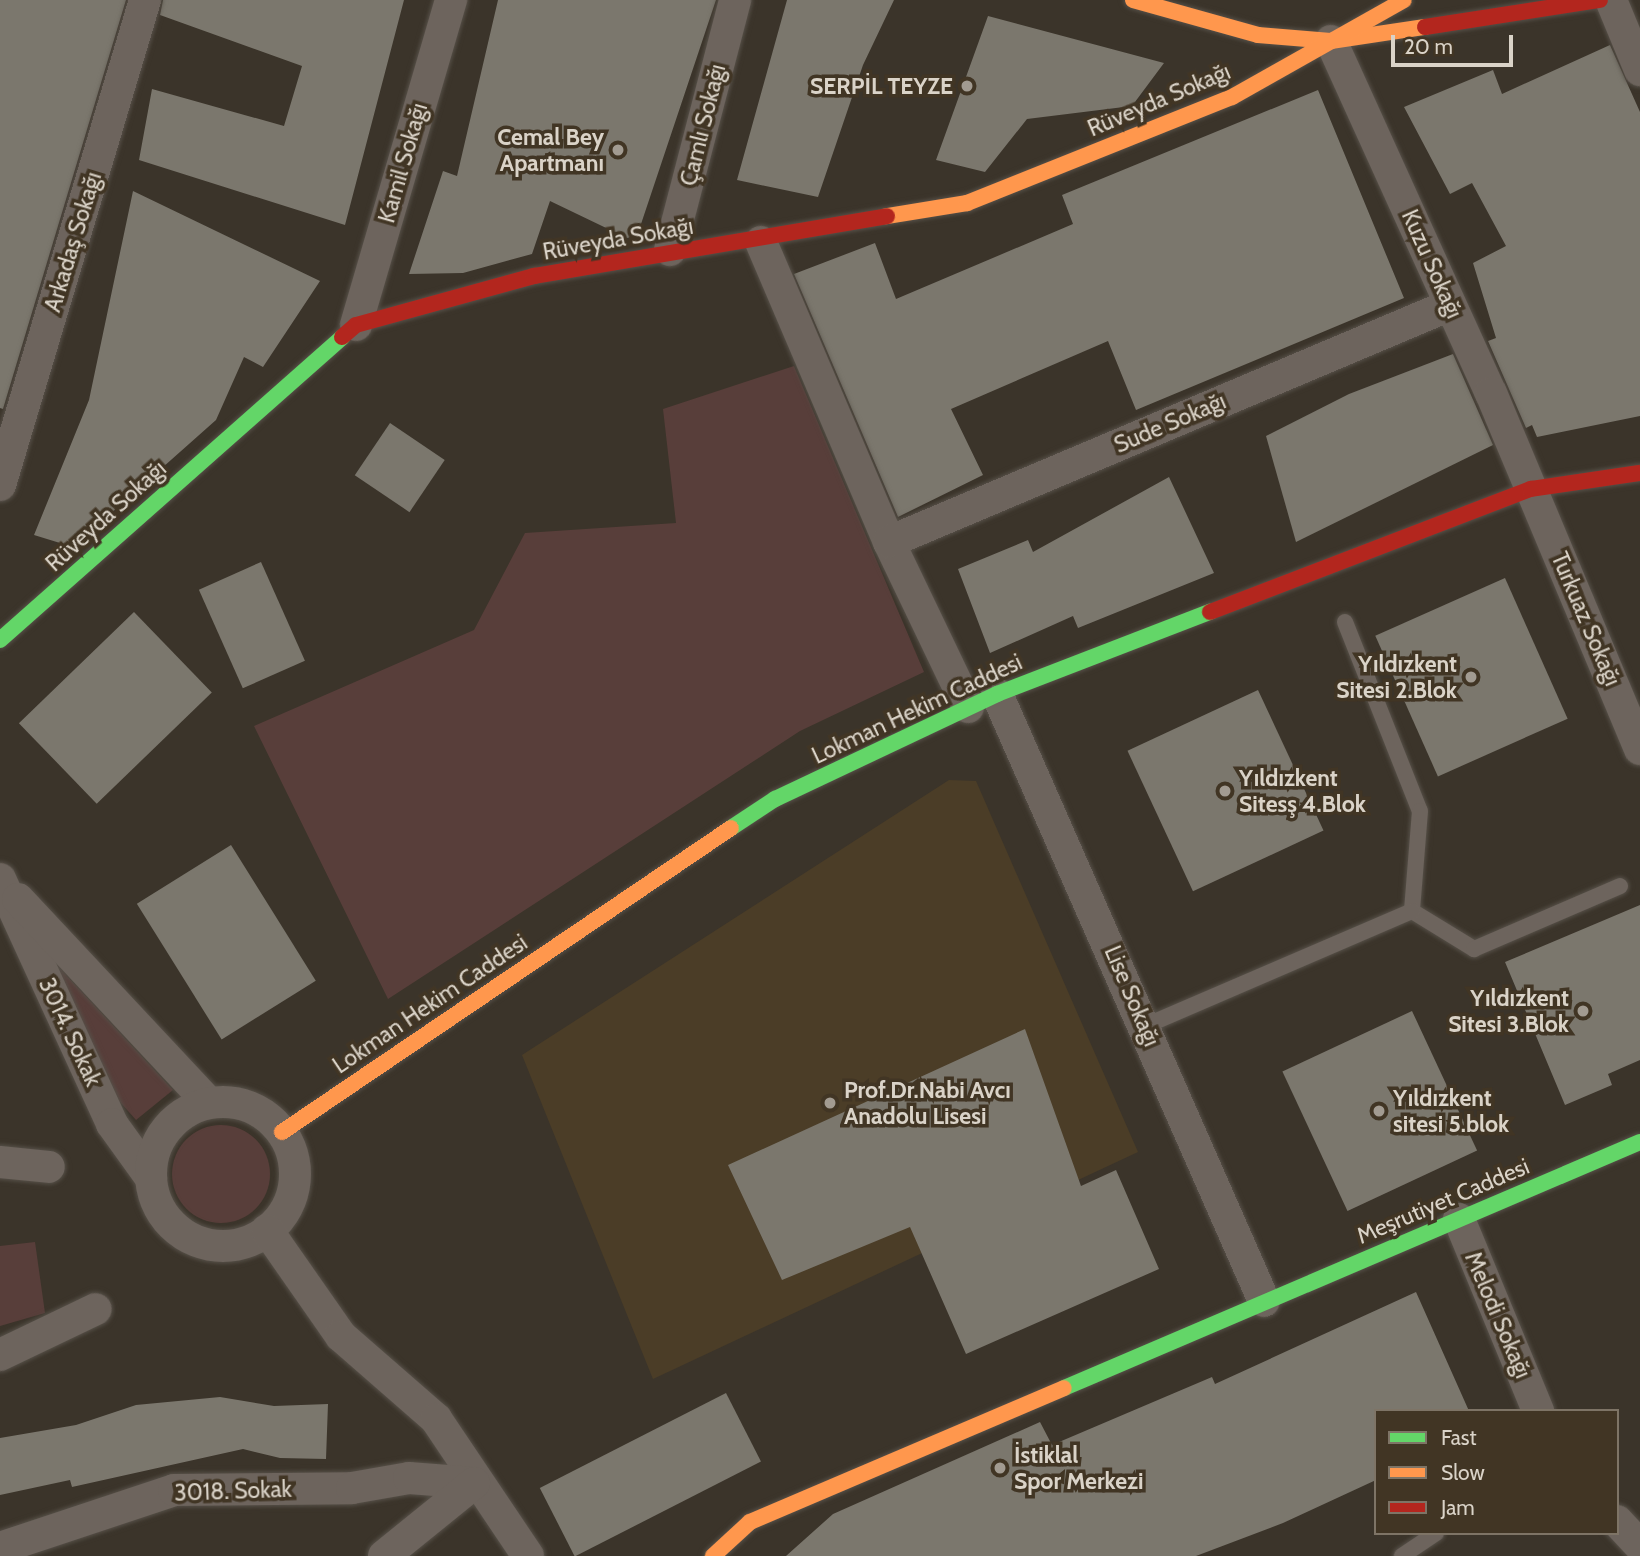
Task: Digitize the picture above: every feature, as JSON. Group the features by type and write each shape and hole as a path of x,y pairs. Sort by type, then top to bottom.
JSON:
{"street":[{"name":"Arkadaş Sokağı","path":"0,485 145,0"},
{"name":"Kamil Sokağı","path":"356,325 451,0"},
{"name":"Çamlı Sokağı","path":"670,250 735,0"},
{"path":"1133,0 1258,35 1331,41 1600,0"},
{"name":"Rüveyda Sokağı","path":"0,640 356,325 534,276 670,250 761,242 967,203 1232,97 1404,0"},
{"path":"1611,0 1640,70"},
{"name":"Kuzu Sokağı","path":"1331,41 1531,489"},
{"path":"761,242 889,542 968,707"},
{"name":"Sude Sokağı","path":"889,542 1450,305"},
{"name":"Lokman Hekim Caddesi","path":"282,1132 775,799 997,694 1531,489 1640,473"},
{"name":"Turkuaz Sokağı","path":"1531,489 1640,749"},
{"name":"Lise Sokağı","path":"997,694 1264,1301"},
{"name":"3014. Sokak","path":"0,880 209,1103"},
{"name":"3014. Sokak","path":"0,880 112,1124 151,1178"},
{"path":"209,1103 250,1106 282,1132 293,1160 293,1190 267,1230 238,1245 197,1241 165,1216 151,1178 167,1130 209,1103"},
{"name":"Meşrutiyet Caddesi","path":"713,1556 750,1522 1640,1142"},
{"path":"0,1162 49,1167"},
{"name":"Melodi Sokağı","path":"1459,1219 1537,1409"},
{"path":"267,1230 341,1335 436,1419 474,1483 528,1556"},
{"path":"0,1355 96,1309"},
{"name":"3018. Sokak","path":"0,1548 174,1490 352,1488 410,1478 474,1483"},
{"path":"384,1556 474,1483"},
{"path":"1619,1523 1640,1546"}],"lane":[{"path":"1345,622 1420,811 1412,911"},
{"path":"1412,911 1474,949 1620,886"},
{"path":"1145,1026 1412,911"},
{"path":"1402,1556 1433,1535"}],"shaded area":[{"path":"794,366 924,672 800,731 388,999 254,726 474,630 525,533 676,523 663,409"},
{"name":"Prof.Dr.Nabi Avcı Anadolu Lisesi","path":"949,780 976,781 1138,1152 653,1379 522,1055"},
{"path":"54,962 173,1090 136,1120 120,1102"},
{"path":"221,1125 240,1129 255,1140 266,1155 270,1174 266,1193 255,1208 240,1219 221,1223 202,1219 187,1208 176,1193 172,1174 176,1155 187,1140 202,1129"},
{"path":"35,1242 45,1313 0,1326 0,1246"}],"building":[{"path":"0,0 126,0 3,409 0,408"},
{"path":"163,0 404,0 345,225 139,160 152,89 284,126 302,66 160,15"},
{"path":"498,0 716,0 637,236 627,238 550,201 532,254 463,273 409,274 443,171 457,176"},
{"path":"787,0 894,0 863,65 818,197 737,180"},
{"path":"988,16 1164,63 1132,106 1027,119 985,172 936,160"},
{"path":"1610,45 1640,112 1640,416 1537,437 1532,425 1526,428 1488,341 1496,338 1473,263 1506,246 1472,183 1450,194 1404,107 1493,70 1502,94"},
{"path":"1318,90 1404,298 1136,410 1108,341 951,409 983,475 898,517 794,274 875,243 896,299 1073,224 1062,195"},
{"path":"133,191 320,281 263,367 244,357 216,420 73,547 34,535 89,400"},
{"path":"1453,354 1493,445 1296,542 1266,436 1349,394"},
{"path":"390,423 445,460 409,512 355,475"},
{"path":"1169,477 1214,573 1078,628 1073,616 990,653 958,569 1028,540 1033,552"},
{"path":"261,562 305,661 243,688 199,590"},
{"name":"Yıldızkent Sitesi 2.Blok","path":"1505,578 1568,719 1438,776 1375,636"},
{"path":"134,612 212,693 97,804 19,723"},
{"name":"Yıldızkent Sitesş 4.Blok","path":"1258,690 1324,830 1193,891 1127,751"},
{"path":"231,845 316,981 222,1040 137,904"},
{"name":"Yıldızkent Sitesi 3.Blok","path":"1640,905 1640,1060 1608,1074 1612,1085 1565,1105 1505,962"},
{"name":"Yıldızkent sitesi 5.blok","path":"1412,1011 1477,1151 1347,1211 1282,1071"},
{"path":"1025,1029 1081,1186 1116,1170 1159,1269 966,1354 910,1227 782,1280 728,1165"},
{"path":"1416,1292 1468,1409 1374,1409 1374,1481 1283,1523 1196,1556 786,1556 833,1514 1040,1422 1052,1445 1212,1377 1215,1384"},
{"path":"726,1393 761,1462 576,1556 540,1488"},
{"path":"220,1397 274,1406 328,1404 326,1459 280,1458 243,1449 72,1487 70,1480 0,1495 0,1438 76,1425 136,1405"}],"traffic: fast":[{"path":"0,640 342,337"},
{"path":"731,828 775,799 997,694 1210,612"},
{"path":"1064,1388 1640,1142"}],"traffic: slow":[{"path":"1133,0 1258,35 1331,41 1425,27"},
{"path":"887,216 967,203 1232,97 1404,0"},
{"path":"282,1132 731,828"},
{"path":"713,1556 750,1522 1064,1388"}],"traffic: jam":[{"path":"1425,27 1600,0"},
{"path":"342,337 356,325 534,276 887,216"},
{"path":"1210,612 1531,489 1640,473"}],"place":[{"name":"SERPİL TEYZE","path":"967,86"},
{"name":"Cemal Bey Apartmanı","path":"618,150"},
{"name":"Yıldızkent Sitesi 2.Blok","path":"1471,677"},
{"name":"Yıldızkent Sitesş 4.Blok","path":"1225,791"},
{"name":"Yıldızkent Sitesi 3.Blok","path":"1583,1011"},
{"name":"Prof.Dr.Nabi Avcı Anadolu Lisesi","path":"830,1103"},
{"name":"Yıldızkent sitesi 5.blok","path":"1379,1111"},
{"name":"İstiklal Spor Merkezi","path":"1000,1468"}]}
